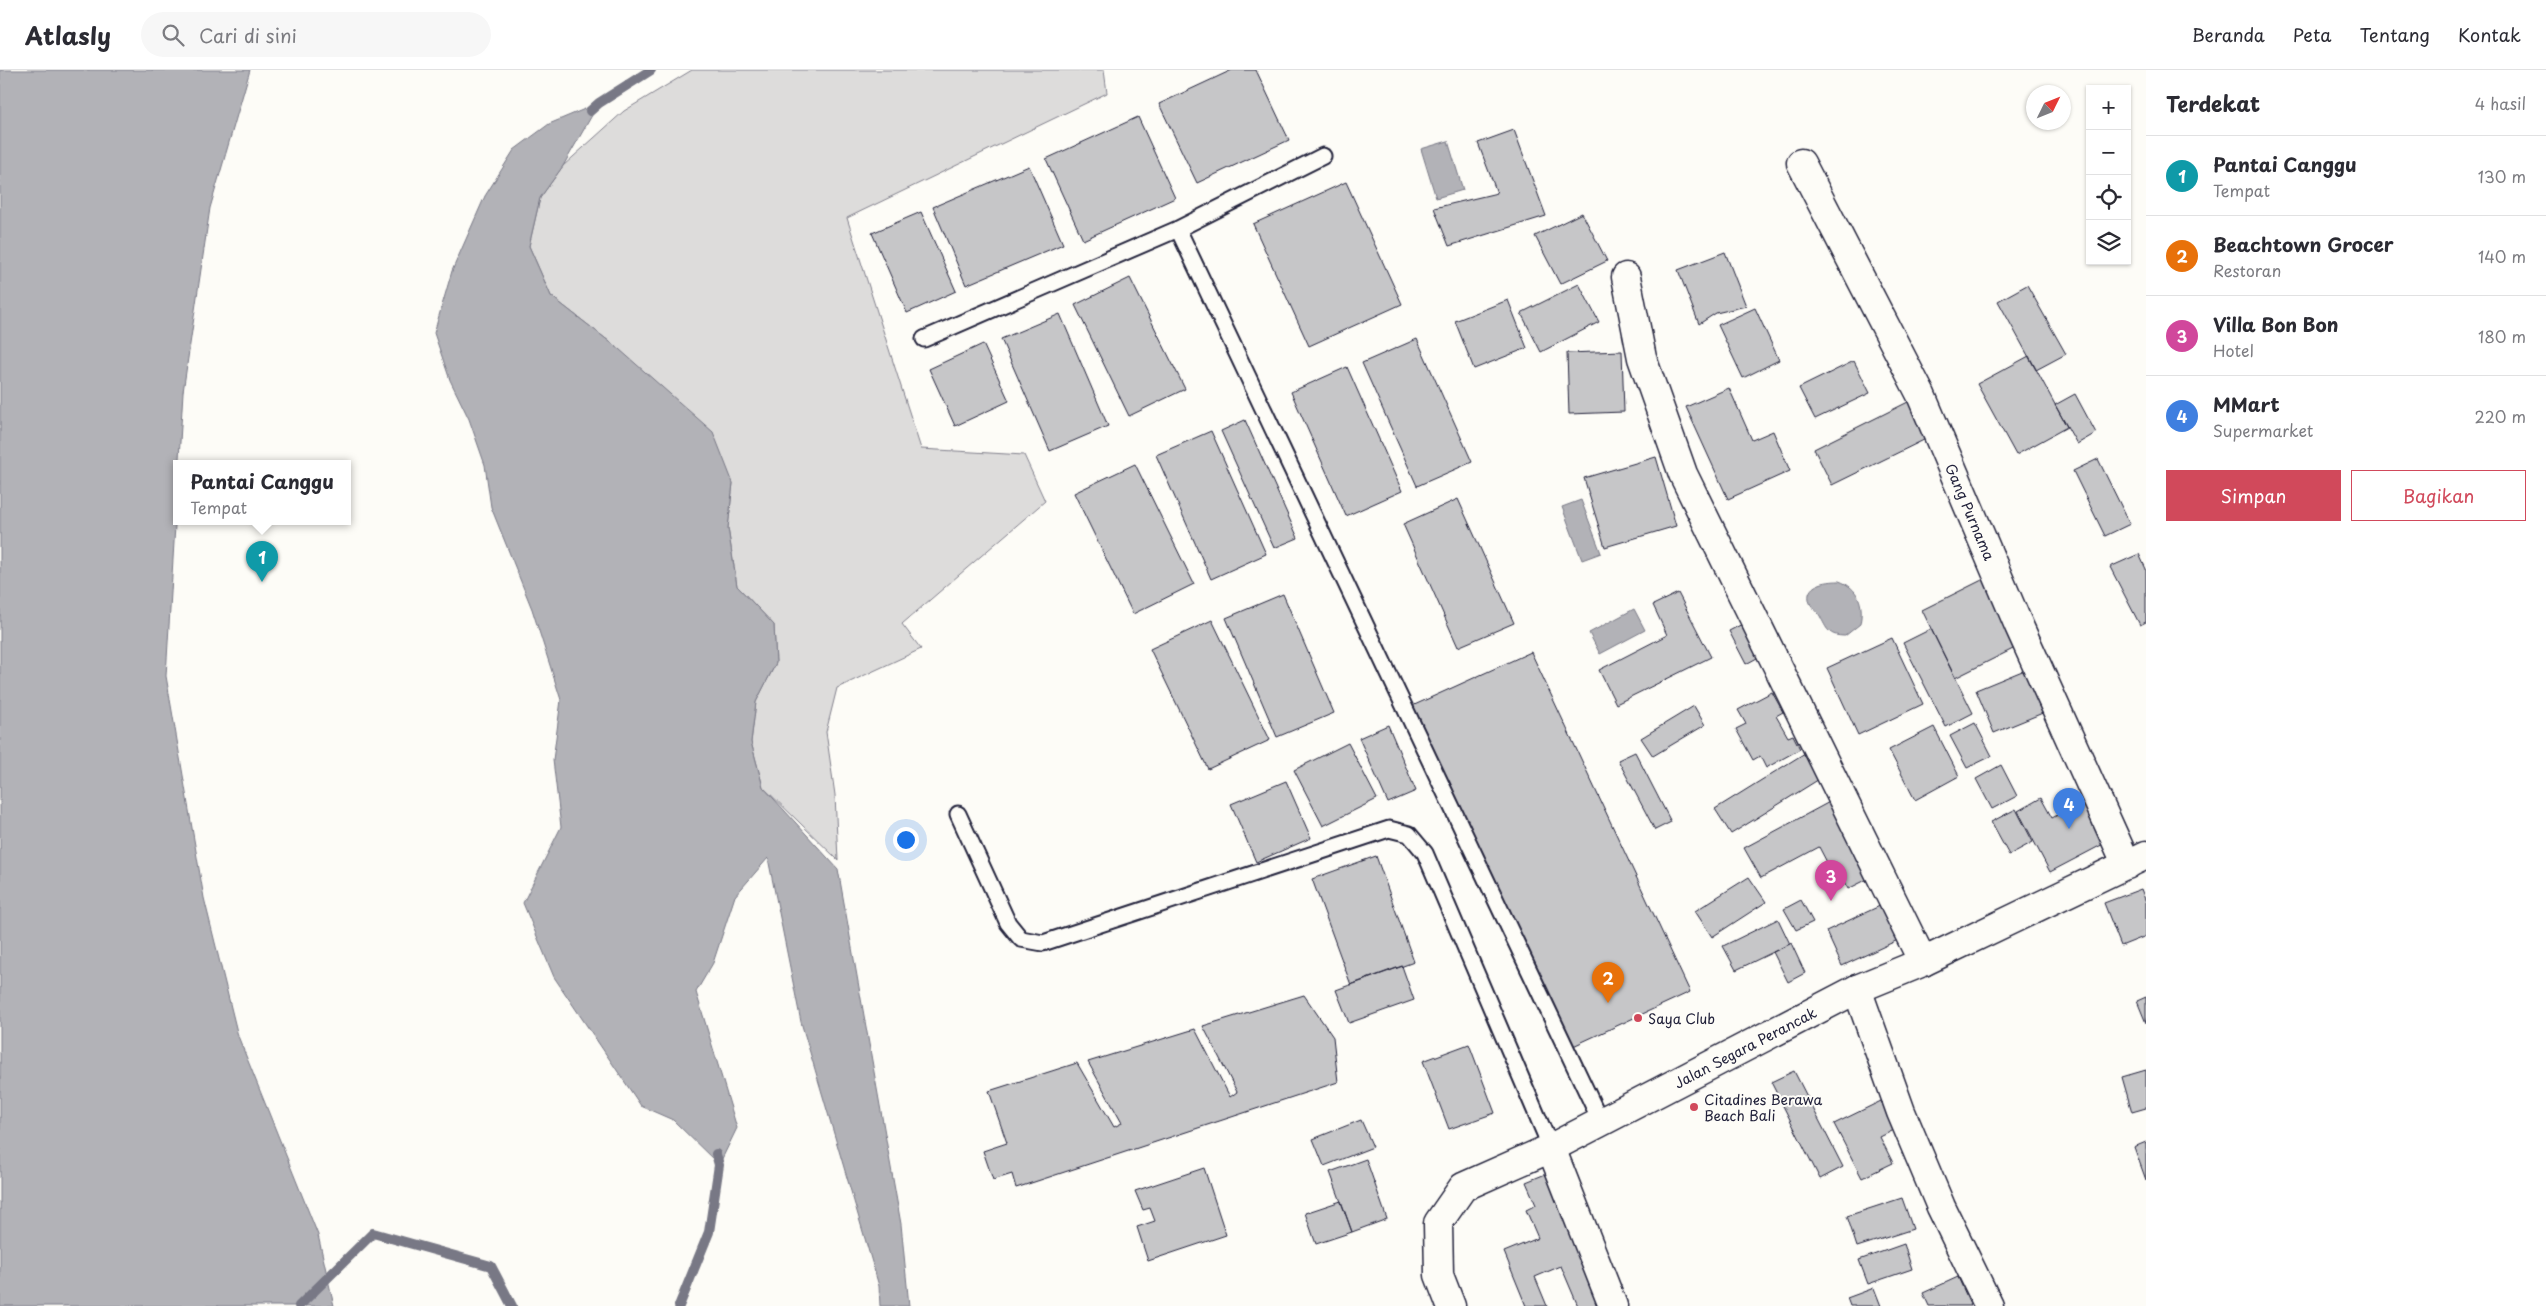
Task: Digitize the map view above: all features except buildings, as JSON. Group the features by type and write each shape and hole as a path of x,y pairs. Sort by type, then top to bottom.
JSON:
{"street":[{"name":"Gang Purnama","path":"1801,163 1921,395 2023,635 2136,860"},
{"path":"1626,277 1642,358 1683,474 1923,962"},
{"name":"Jalan Segara Perancak","path":"1451,1306 1438,1275 1438,1223 1463,1187 1551,1148 1857,989 1923,962 2136,860"},
{"path":"1857,989 1905,1120 1941,1207 1989,1306"},
{"path":"1551,1148 1613,1306"}],"lane":[{"path":"924,339 1178,229 1323,156"},
{"path":"1178,229 1601,1122"},
{"path":"958,814 1008,923 1021,939 1043,943 1389,829 1409,834 1425,853 1551,1148"}],"shaded area":[{"path":"0,70 250,70 210,208 183,392 179,460 173,460 173,525 175,525 166,676 204,898 238,1036 318,1235 334,1306 0,1306"},
{"path":"692,70 1104,70 1107,93 847,218 921,449 1024,455 1045,501 902,624 921,649 837,688 826,732 835,795 838,860 763,787 751,742 756,702 776,663 774,625 737,586 728,528 733,483 619,349 551,296 529,246 540,198 563,166 624,111"},
{"path":"599,103 563,166 540,198 529,246 551,296 619,349 713,432 733,483 728,528 737,586 774,625 776,663 756,702 751,742 763,787 838,869 901,1224 909,1306 880,1306 879,1286 801,1022 768,858 735,896 713,963 696,992 737,1128 719,1165 673,1120 641,1106 554,977 523,903 561,827 553,760 561,700 532,609 491,507 485,465 469,419 450,380 434,333 452,271 485,196 514,150 549,124"},
{"path":"1448,141 1463,190 1436,198 1421,149"},
{"path":"1581,500 1601,553 1582,560 1562,507"},
{"path":"1839,581 1851,588 1859,598 1861,610 1860,624 1845,636 1835,635 1829,631 1811,605 1809,597 1810,592 1817,585"},
{"path":"1634,609 1645,630 1600,654 1589,633"}],"waterway":[{"path":"590,111 599,103 651,70"},
{"path":"679,1306 709,1232 719,1165 716,1154"},
{"path":"299,1306 373,1233 491,1266 512,1306"}],"place":[{"name":"Pantai Canggu","path":"262,582"},
{"name":"MMart","path":"2069,829"},
{"name":"Villa Bon Bon","path":"1831,901"},
{"name":"Beachtown Grocer","path":"1608,1003"},
{"name":"Saya Club","path":"1638,1018"},
{"name":"Citadines Berawa Beach Bali","path":"1694,1107"}]}
